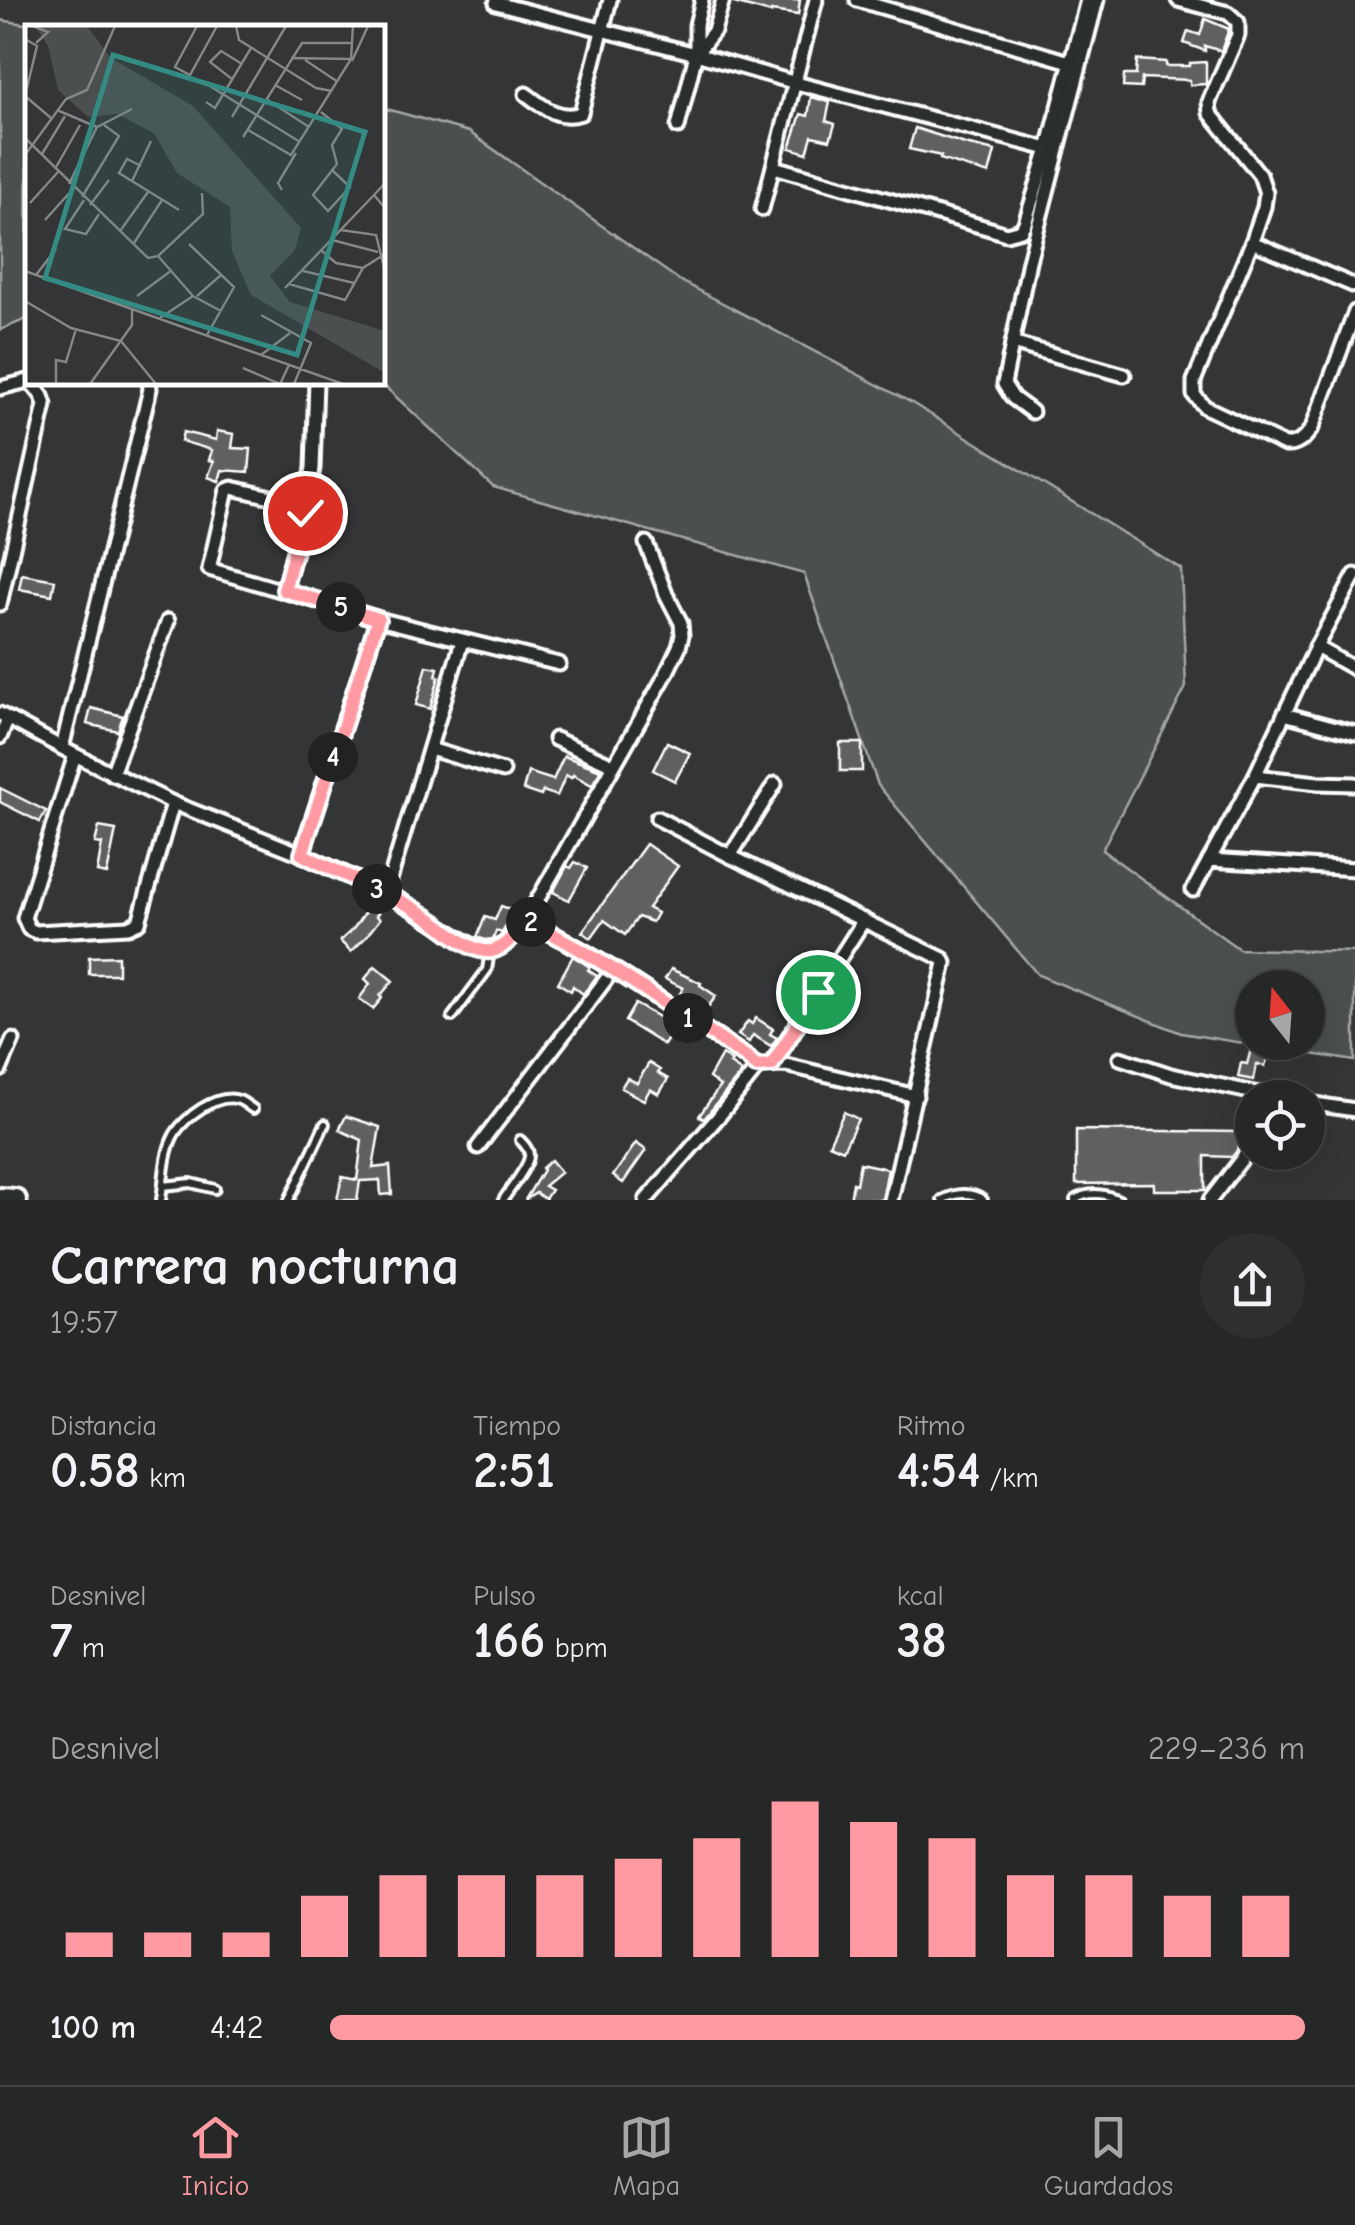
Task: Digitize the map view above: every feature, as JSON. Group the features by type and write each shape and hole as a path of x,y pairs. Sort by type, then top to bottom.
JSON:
{"highway":[{"path":"0,1199 15,1200"}],"street":[{"path":"526,94 550,112 562,116 581,113 610,0"},
{"path":"678,127 696,54 696,25 702,0"},
{"path":"696,54 714,31 722,0"},
{"path":"762,208 816,0"},
{"path":"857,0 1070,62"},
{"path":"774,167 994,230 1021,230 1048,149 1088,0"},
{"path":"1032,412 1013,398 1004,384 1030,261 1097,0"},
{"path":"1178,0 1228,13 1238,22 1238,35 1209,102 1210,113 1256,170 1264,184 1266,202 1194,380 1194,395 1204,408 1285,445 1296,444 1312,428 1355,312"},
{"path":"496,3 1048,149"},
{"path":"1252,242 1355,286"},
{"path":"1012,343 1124,374"},
{"path":"0,388 25,383"},
{"path":"0,604 45,404 33,385"},
{"path":"62,748 149,385"},
{"path":"284,590 306,505 314,450 316,385"},
{"path":"306,505 232,488 224,494 209,569 378,619 558,664"},
{"path":"0,737 4,717 173,802 386,892 454,936 490,951 507,942 526,920 679,647 681,623 646,543"},
{"path":"1193,890 1354,580"},
{"path":"302,854 378,619"},
{"path":"112,774 168,621"},
{"path":"386,892 462,640"},
{"path":"1316,647 1355,669"},
{"path":"1284,714 1355,733"},
{"path":"555,740 613,765"},
{"path":"430,749 503,770"},
{"path":"75,755 24,918 29,930 128,927 139,922 173,802"},
{"path":"1254,776 1355,784"},
{"path":"730,856 776,784"},
{"path":"657,818 940,957 945,963 891,1200"},
{"path":"1209,860 1355,869"},
{"path":"526,920 614,969 756,1066 786,1064 916,1096"},
{"path":"772,1065 864,920"},
{"path":"478,1147 614,969"},
{"path":"0,1070 12,1040"},
{"path":"1120,1058 1171,1075 1235,1089"},
{"path":"646,1200 720,1115 756,1066"},
{"path":"1325,1106 1355,1110"},
{"path":"1210,1200 1235,1168"}],"lane":[{"path":"452,1016 487,970 490,951"},
{"path":"161,1200 167,1154 174,1135 190,1116 229,1099 253,1109"},
{"path":"289,1200 325,1124"},
{"path":"503,1200 529,1155 520,1140"},
{"path":"163,1186 191,1183 215,1189"},
{"path":"942,1200 976,1194 983,1200"},
{"path":"1075,1200 1089,1194 1119,1200"}],"shaded area":[{"path":"0,20 31,25 25,25 25,320 0,330"},
{"path":"385,109 469,132 679,280 912,403 1181,569 1186,687 1102,850 1239,949 1355,952 1355,1061 1325,1056 1325,970 1235,970 1235,1042 1181,1033 1038,975 878,785 804,574 493,487 383,385"}],"building":[{"path":"734,0 800,0 798,15 771,13"},
{"path":"1205,19 1229,29 1221,51 1205,46 1205,51 1184,43 1188,31 1200,35"},
{"path":"1137,60 1166,62 1166,66 1206,62 1206,84 1142,78 1141,88 1123,87 1124,75 1136,75"},
{"path":"811,97 830,102 826,121 835,124 830,140 812,136 807,153 790,148 801,114 808,116"},
{"path":"915,128 995,151 989,174 909,149"},
{"path":"217,431 234,434 232,448 251,449 249,472 222,470 219,481 208,477 214,461 209,460 212,450 181,441 183,432 216,440"},
{"path":"22,574 55,580 52,595 19,589"},
{"path":"427,666 438,668 439,677 430,709 416,705"},
{"path":"91,708 123,716 118,731 87,724"},
{"path":"667,742 690,753 675,781 653,770"},
{"path":"840,743 862,743 862,771 840,771"},
{"path":"564,756 601,770 592,785 566,775 557,796 523,790 528,772 553,780"},
{"path":"0,788 46,811 40,822 0,802"},
{"path":"99,827 116,830 107,874 97,872 102,844 95,843"},
{"path":"646,844 678,866 648,908 657,913 652,922 638,917 625,935 604,920 591,938 582,932"},
{"path":"575,862 587,868 569,900 553,892 567,866 571,868"},
{"path":"371,898 382,906 376,916 380,919 351,952 340,941 354,928"},
{"path":"501,906 519,913 502,933 496,931 493,939 477,937 485,917 495,920"},
{"path":"118,956 118,974 89,974 89,957"},
{"path":"573,956 597,976 583,994 573,986 571,991 558,983"},
{"path":"375,966 393,981 373,1009 359,999 370,984 365,979"},
{"path":"671,969 701,983 716,996 706,1010 692,1000 688,1006 677,999 683,988 665,979"},
{"path":"635,1004 688,1029 680,1044 669,1037 664,1045 625,1021"},
{"path":"756,1018 773,1029 770,1034 777,1038 771,1046 753,1035 749,1042 738,1035 748,1021 752,1024"},
{"path":"722,1055 742,1072 704,1119 699,1116 720,1086 709,1078"},
{"path":"1248,1060 1267,1060 1265,1066 1257,1064 1254,1080 1238,1077 1241,1063 1247,1064"},
{"path":"649,1063 668,1079 659,1094 650,1089 644,1100 621,1088 627,1078 637,1083"},
{"path":"844,1112 858,1119 843,1150 829,1144"},
{"path":"346,1116 380,1127 373,1168 390,1166 392,1194 381,1195 380,1180 360,1181 357,1200 337,1200 342,1177 357,1180 362,1140 339,1130"},
{"path":"1076,1130 1235,1132 1232,1157 1205,1156 1205,1190 1154,1190 1154,1183 1076,1184"},
{"path":"636,1143 646,1150 623,1183 613,1176"},
{"path":"551,1160 561,1172 544,1186 551,1190 545,1199 536,1193 525,1200 542,1168"},
{"path":"860,1163 888,1169 882,1200 850,1200"}],"route":[{"path":"305,513 284,590 378,619 302,854 386,892 483,950 490,951 507,942 526,920 614,969 756,1066 772,1065 818,992"}]}
